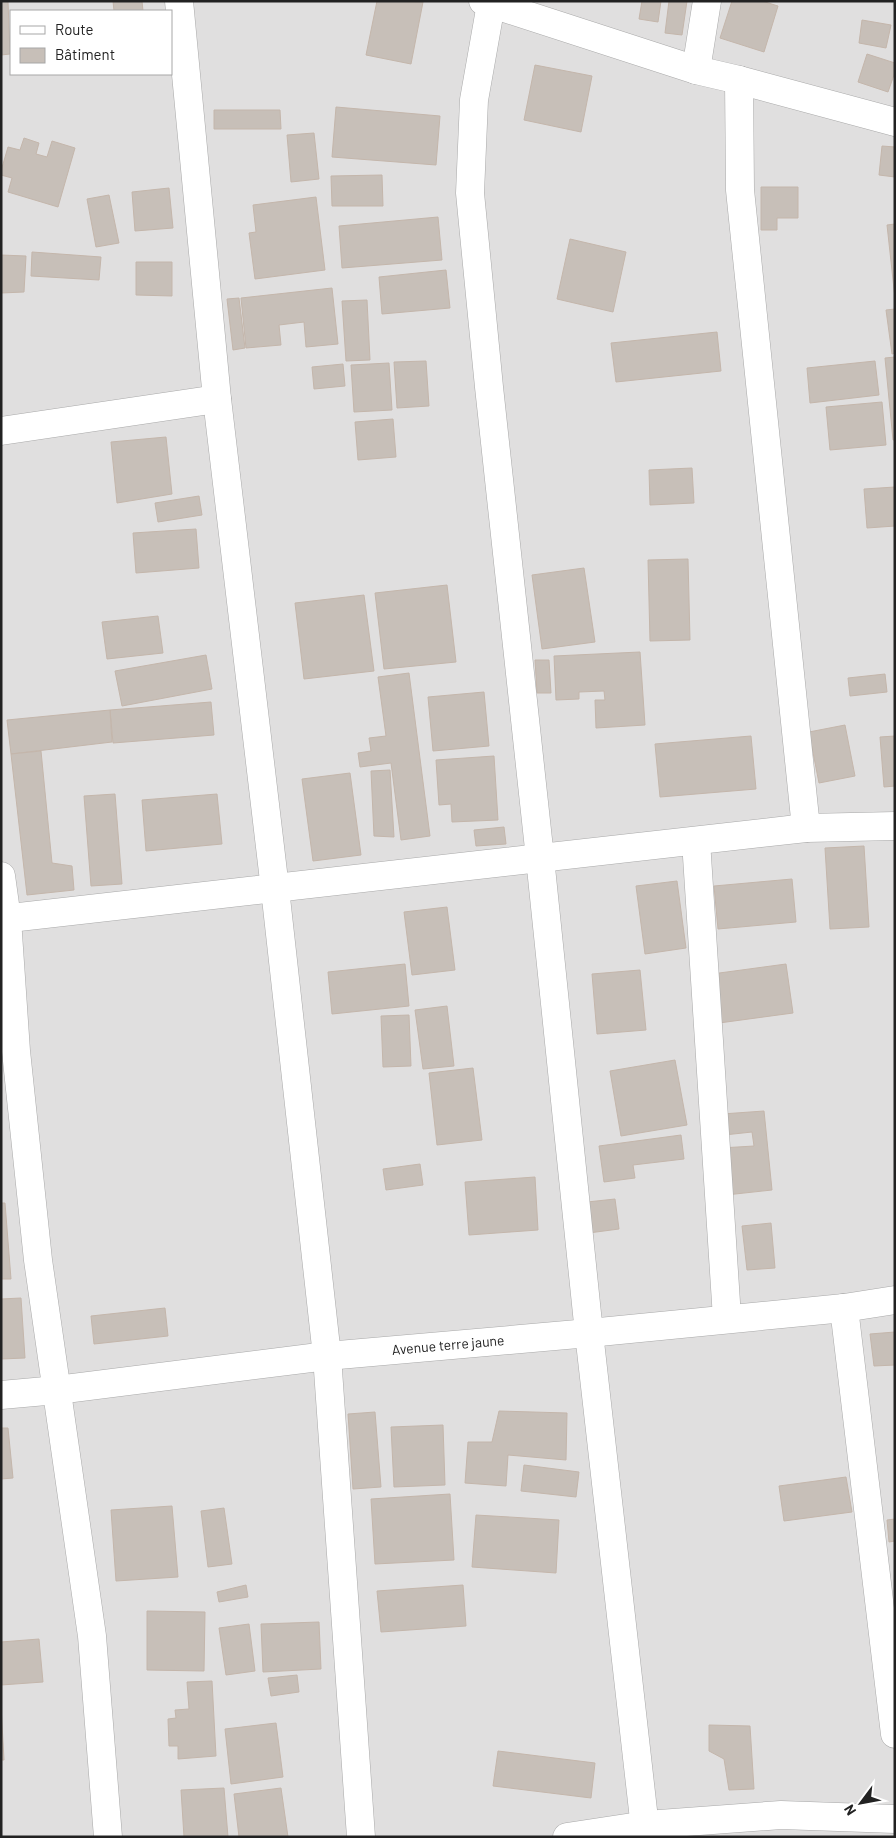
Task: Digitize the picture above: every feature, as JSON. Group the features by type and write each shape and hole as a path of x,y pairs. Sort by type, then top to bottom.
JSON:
{"street":[{"path":"179,1 217,399 275,889 327,1356 361,1837"},
{"path":"696,70 706,1"},
{"path":"646,1831 588,1333 470,193 474,100 487,2 696,70 895,122"},
{"path":"739,80 740,190 806,828"},
{"path":"1,431 217,399"},
{"path":"4,919 806,828 895,826"},
{"path":"696,841 727,1318"},
{"path":"1,876 16,1051 38,1260 92,1636 108,1837"},
{"name":"Avenue terre jaune","path":"1,1395 57,1390 327,1356 844,1308 895,1300"},
{"path":"844,1308 895,1734"},
{"path":"567,1837 646,1831 781,1816 895,1819"}],"shaded area":[{"path":"1,1 895,1 895,1837 1,1837"}],"building":[{"path":"1,1 8,1 10,54 1,55"},
{"path":"113,1 142,1 143,10 114,10"},
{"path":"377,1 423,2 411,64 366,55"},
{"path":"642,1 661,1 658,22 639,19"},
{"path":"669,1 687,1 682,35 665,33"},
{"path":"732,1 762,1 778,6 764,52 720,38"},
{"path":"862,20 891,25 886,48 859,43"},
{"path":"867,54 895,63 895,72 888,92 858,82"},
{"path":"535,65 592,76 581,132 524,120"},
{"path":"336,107 440,116 436,165 332,157"},
{"path":"214,110 280,110 281,129 214,129"},
{"path":"314,133 319,179 291,182 287,135"},
{"path":"24,138 39,143 36,154 47,157 52,141 75,148 58,207 8,192 12,178 1,175 1,171 8,147 20,150"},
{"path":"882,146 895,147 895,177 879,175"},
{"path":"382,175 383,206 332,206 331,176"},
{"path":"761,187 798,187 798,218 777,218 777,230 761,230"},
{"path":"169,188 173,228 135,231 132,192"},
{"path":"109,195 119,243 96,247 87,199"},
{"path":"316,197 325,270 255,279 249,233 256,232 253,205"},
{"path":"438,217 442,260 342,268 339,226"},
{"path":"895,224 895,298 887,225"},
{"path":"570,239 626,252 613,312 557,299"},
{"path":"32,252 101,257 99,280 31,276"},
{"path":"1,255 26,256 24,292 1,293"},
{"path":"136,262 172,262 172,296 136,295"},
{"path":"446,270 450,308 382,314 379,277"},
{"path":"332,288 338,344 306,347 304,322 279,325 281,345 246,348 241,298"},
{"path":"239,298 245,348 233,350 227,299"},
{"path":"367,300 370,360 346,361 342,301"},
{"path":"895,309 895,353 892,354 886,310"},
{"path":"717,332 721,371 616,382 611,343"},
{"path":"895,357 895,440 893,440 885,358"},
{"path":"426,361 429,406 397,408 394,362"},
{"path":"875,361 879,395 810,403 807,368"},
{"path":"389,363 392,410 354,412 351,365"},
{"path":"343,364 345,386 314,389 312,367"},
{"path":"882,402 886,445 830,450 826,407"},
{"path":"393,419 396,457 358,460 355,422"},
{"path":"166,437 172,494 117,503 111,442"},
{"path":"692,468 694,503 650,505 649,470"},
{"path":"895,487 895,526 867,528 864,489"},
{"path":"199,496 202,515 158,522 155,503"},
{"path":"196,529 199,568 136,573 133,533"},
{"path":"688,559 690,640 650,641 648,560"},
{"path":"584,568 595,642 542,649 532,575"},
{"path":"447,585 456,662 384,669 375,593"},
{"path":"364,595 374,671 304,679 295,603"},
{"path":"158,616 163,653 107,659 102,622"},
{"path":"640,652 645,725 596,728 595,700 605,700 604,691 579,692 579,699 556,700 554,656"},
{"path":"206,655 212,689 122,706 115,671"},
{"path":"535,660 549,660 551,693 537,693"},
{"path":"409,673 430,836 401,840 391,763 360,767 358,753 371,751 369,738 386,736 378,677"},
{"path":"885,674 887,692 850,696 848,678"},
{"path":"484,692 489,746 433,751 428,697"},
{"path":"211,702 214,735 113,743 110,710"},
{"path":"110,710 112,742 11,754 7,720"},
{"path":"845,725 855,776 819,783 809,732"},
{"path":"751,736 756,789 660,797 655,744"},
{"path":"895,736 895,786 884,787 880,737"},
{"path":"41,751 52,863 72,866 74,890 27,895 11,754"},
{"path":"494,756 498,820 452,822 451,804 439,805 436,760"},
{"path":"390,770 394,837 374,836 371,771"},
{"path":"350,773 361,855 313,861 302,779"},
{"path":"115,794 122,884 91,886 84,796"},
{"path":"217,794 222,844 146,851 142,800"},
{"path":"504,827 506,844 476,846 474,830"},
{"path":"864,846 869,927 830,929 825,848"},
{"path":"792,879 796,922 718,929 714,886"},
{"path":"677,881 686,948 645,954 636,886"},
{"path":"447,907 455,970 412,975 404,912"},
{"path":"405,964 409,1006 332,1014 328,972"},
{"path":"786,964 793,1013 719,1023 712,974"},
{"path":"640,970 646,1030 597,1034 592,974"},
{"path":"447,1006 454,1066 423,1069 415,1010"},
{"path":"409,1015 411,1066 383,1067 381,1016"},
{"path":"675,1060 687,1125 621,1136 610,1071"},
{"path":"473,1068 482,1140 437,1145 429,1073"},
{"path":"764,1111 772,1190 726,1195 721,1148 754,1146 752,1132 724,1135 722,1114"},
{"path":"681,1135 684,1159 633,1165 635,1178 604,1182 599,1146"},
{"path":"420,1164 423,1185 386,1190 383,1169"},
{"path":"535,1177 538,1230 469,1235 465,1182"},
{"path":"615,1199 619,1229 581,1234 578,1203"},
{"path":"1,1203 5,1203 11,1279 1,1279"},
{"path":"771,1223 775,1268 747,1270 742,1226"},
{"path":"21,1298 25,1358 1,1359 1,1299"},
{"path":"165,1308 168,1336 94,1344 91,1316"},
{"path":"895,1332 895,1365 874,1366 870,1334"},
{"path":"499,1411 567,1413 566,1460 508,1455 506,1486 465,1483 468,1442 492,1442"},
{"path":"375,1412 381,1487 353,1489 348,1414"},
{"path":"443,1425 445,1485 394,1487 391,1427"},
{"path":"1,1428 8,1428 13,1478 1,1479"},
{"path":"524,1465 579,1472 576,1497 521,1491"},
{"path":"846,1477 852,1512 784,1521 779,1486"},
{"path":"450,1494 454,1560 375,1564 371,1499"},
{"path":"172,1506 178,1577 116,1581 111,1510"},
{"path":"224,1508 232,1564 208,1567 201,1511"},
{"path":"476,1515 559,1520 556,1573 472,1567"},
{"path":"895,1519 895,1541 889,1542 887,1520"},
{"path":"246,1585 248,1597 219,1602 217,1592"},
{"path":"463,1585 466,1626 381,1632 377,1591"},
{"path":"147,1611 205,1612 204,1671 147,1670"},
{"path":"319,1622 321,1669 263,1672 261,1624"},
{"path":"249,1624 255,1671 226,1675 219,1628"},
{"path":"39,1639 43,1682 1,1685 1,1642"},
{"path":"297,1675 299,1692 271,1696 268,1678"},
{"path":"212,1681 216,1756 178,1759 178,1746 169,1746 168,1719 176,1718 175,1710 189,1709 187,1682"},
{"path":"1,1706 4,1760 1,1760"},
{"path":"276,1723 283,1777 231,1784 225,1729"},
{"path":"709,1725 750,1726 754,1789 729,1790 724,1759 709,1751"},
{"path":"498,1751 595,1763 591,1798 493,1786"},
{"path":"224,1788 228,1837 184,1837 181,1790"},
{"path":"281,1788 288,1837 239,1837 234,1794"}]}
